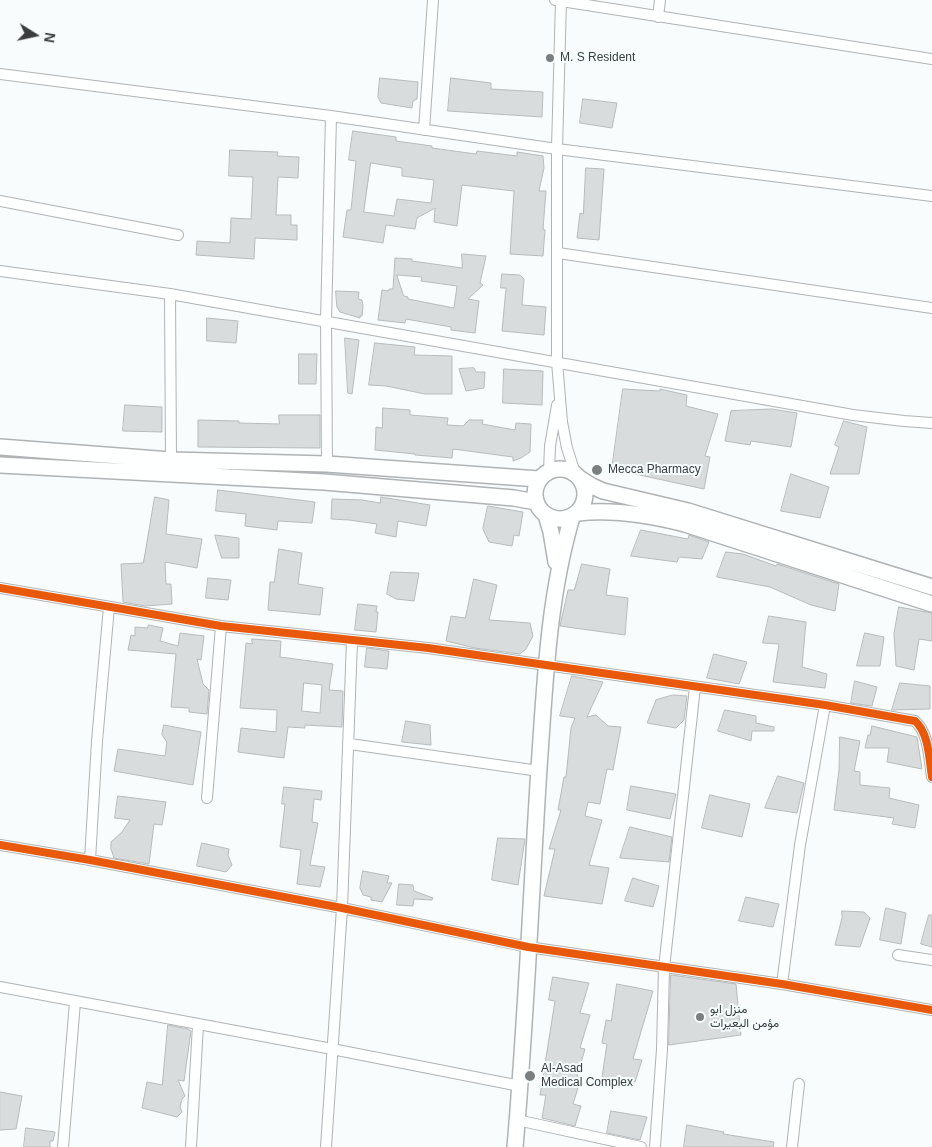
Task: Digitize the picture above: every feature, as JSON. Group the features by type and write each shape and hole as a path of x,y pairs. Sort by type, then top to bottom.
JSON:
{"main road":[{"path":"0,447 171,460 327,464 515,478 544,475 557,469 567,469 603,491 688,511 932,587"},
{"path":"0,465 324,482 514,498 536,502"},
{"path":"544,475 535,494 536,502 546,515 558,520 602,511 646,516 685,524 932,604"},
{"path":"556,583 575,515 585,500 586,493 578,476"},
{"path":"514,498 518,495 520,486 515,478"},
{"path":"602,511 600,500 603,491"},
{"path":"515,1147 546,665 556,583 555,549 546,515"}],"street":[{"path":"424,130 433,0"},
{"path":"578,476 565,440 557,362 559,0 932,59"},
{"path":"658,17 660,0"},
{"path":"0,74 331,116 557,149 932,196"},
{"path":"327,464 326,321 331,116"},
{"path":"0,202 178,235"},
{"path":"558,254 932,308"},
{"path":"0,271 170,294 853,415 932,423"},
{"path":"170,294 171,460"},
{"path":"544,475 559,396"},
{"path":"0,588 221,626 428,648 825,705 915,721 921,726 924,733 932,776"},
{"path":"90,860 97,741 109,607"},
{"path":"207,798 221,626"},
{"path":"326,1147 342,908 350,744 352,641"},
{"path":"655,1147 662,1048 664,968 695,687"},
{"path":"782,984 800,845 825,705"},
{"path":"350,744 539,771"},
{"path":"0,845 90,860 342,908 528,947 782,984 932,1010"},
{"path":"898,956 932,960"},
{"path":"0,987 520,1086"},
{"path":"63,1147 75,1002"},
{"path":"191,1147 198,1025"},
{"path":"792,1147 799,1084"},
{"path":"518,1120 641,1147"}],"building":[{"path":"380,78 418,82 417,99 413,101 412,108 381,103 378,97"},
{"path":"451,78 491,83 491,89 543,92 542,117 448,111"},
{"path":"583,99 617,103 612,128 580,123"},
{"path":"353,131 396,137 396,141 432,146 432,148 476,154 477,151 517,156 517,152 543,156 544,168 539,191 546,191 543,256 510,254 514,191 462,185 457,226 434,222 435,208 417,218 415,229 386,225 383,243 343,237 347,210 351,210 356,161 349,160","holes":["371,163 402,168 402,176 434,180 431,203 397,199 394,216 364,212"]},
{"path":"230,150 278,152 277,156 299,157 298,178 278,177 276,215 291,215 291,225 297,225 297,240 255,238 254,259 196,255 197,241 230,243 231,218 251,219 253,177 229,176"},
{"path":"586,168 604,169 599,240 577,238 580,213 583,214"},
{"path":"462,254 486,256 480,283 483,285 468,299 479,301 475,333 451,330 451,327 406,319 405,323 378,320 382,290 388,291 393,289 395,258 412,259 412,261 462,268","holes":["397,275 422,277 421,281 457,286 454,308 408,299 408,297 404,296"]},
{"path":"502,274 520,275 524,279 522,305 546,307 544,335 502,331 506,288 501,288"},
{"path":"336,291 359,292 358,299 362,300 363,306 360,318 340,312 337,307"},
{"path":"207,318 238,321 236,343 207,341"},
{"path":"345,338 359,340 352,394 348,393"},
{"path":"375,343 415,347 414,355 452,356 452,394 425,394 386,386 369,385"},
{"path":"299,354 317,354 316,384 299,384"},
{"path":"474,368 476,372 485,372 484,388 466,391 459,369"},
{"path":"504,369 543,371 542,405 503,403"},
{"path":"623,389 660,391 660,389 687,395 686,406 718,414 705,456 710,457 704,489 612,469"},
{"path":"125,405 162,407 162,432 123,431"},
{"path":"383,408 410,410 410,415 448,418 447,425 463,426 469,420 483,420 482,424 515,430 516,423 531,424 530,452 513,461 513,457 453,449 452,458 375,450 376,427 382,428"},
{"path":"772,409 797,413 791,447 751,441 750,445 725,441 731,411"},
{"path":"279,415 320,415 320,448 198,447 198,420 279,424"},
{"path":"844,421 867,427 859,474 830,474 839,447 835,445"},
{"path":"791,474 829,487 820,518 781,511"},
{"path":"218,490 315,502 312,523 278,521 277,530 245,526 246,514 216,511"},
{"path":"155,497 169,500 166,534 202,539 197,568 165,562 166,584 171,584 172,604 145,606 123,602 121,564 143,563"},
{"path":"381,497 430,505 426,526 398,521 396,537 375,533 377,524 331,519 332,499 380,503"},
{"path":"488,506 523,512 519,536 514,535 512,546 489,542 483,529"},
{"path":"641,530 688,539 689,535 709,542 702,559 679,557 677,562 631,556"},
{"path":"215,535 239,538 239,558 222,558"},
{"path":"279,549 302,553 298,584 323,588 320,615 268,610 270,582 274,582"},
{"path":"726,552 743,554 776,566 777,564 839,584 835,611 811,605 770,587 717,577"},
{"path":"582,564 610,569 606,595 628,598 625,635 560,626 568,590 574,590"},
{"path":"391,572 419,573 414,601 396,599 387,594"},
{"path":"208,578 231,580 228,600 206,598"},
{"path":"474,579 497,585 489,620 530,623 533,636 526,649 520,654 475,648 446,641 451,616 465,618"},
{"path":"358,604 377,606 376,632 355,630"},
{"path":"899,607 932,613 932,641 919,639 914,670 896,666 894,634"},
{"path":"769,616 806,622 802,667 827,674 825,688 773,682 779,644 763,643"},
{"path":"149,625 163,628 160,641 178,646 180,633 204,636 201,660 197,659 203,684 209,690 207,714 189,712 189,708 171,707 176,654 128,650 131,635 135,636 135,627 147,628"},
{"path":"865,633 884,637 880,666 857,666"},
{"path":"252,639 281,641 280,657 333,664 329,690 343,691 342,727 305,725 305,728 288,727 284,758 238,752 241,728 276,732 277,710 240,708 246,643 252,644","holes":["304,683 322,685 320,713 302,711"]},
{"path":"367,648 389,651 387,669 365,667"},
{"path":"714,654 747,662 739,684 707,678"},
{"path":"572,676 603,682 587,717 596,715 608,726 621,727 613,770 607,769 600,804 588,802 585,816 602,820 589,865 609,868 602,904 544,896 555,849 549,849 561,810 558,810 564,777 566,777 571,728 575,718 560,716"},
{"path":"855,681 877,687 872,706 851,703"},
{"path":"900,683 930,686 930,709 892,710"},
{"path":"673,695 687,696 684,720 676,728 647,723 656,700"},
{"path":"725,710 756,716 756,723 774,727 774,731 752,731 751,741 718,731"},
{"path":"406,721 430,725 431,745 402,742"},
{"path":"164,725 201,732 193,785 114,771 118,749 165,756 167,742 162,735"},
{"path":"872,726 917,737 922,769 887,762 889,748 865,748"},
{"path":"840,737 860,741 854,771 860,772 860,785 890,788 889,798 919,805 915,828 892,824 894,818 834,810 839,770"},
{"path":"778,776 804,783 797,813 765,808"},
{"path":"631,786 676,794 670,819 627,810"},
{"path":"284,787 322,791 321,800 314,799 312,822 318,823 310,865 325,867 320,887 297,884 301,850 280,847 285,804 282,804"},
{"path":"710,795 750,804 742,837 702,828"},
{"path":"118,796 166,802 162,825 154,824 149,864 114,858 111,842 122,832 130,820 115,818"},
{"path":"630,827 672,837 669,862 620,858"},
{"path":"498,838 525,839 518,885 492,880"},
{"path":"202,843 229,849 228,855 232,865 226,872 197,866"},
{"path":"363,871 389,876 387,883 392,883 382,902 371,900 371,897 363,895 360,888"},
{"path":"633,878 659,886 653,907 625,901"},
{"path":"399,884 413,885 414,891 433,898 432,900 414,899 413,906 397,905"},
{"path":"746,897 779,904 773,927 739,921"},
{"path":"886,908 906,913 901,944 880,940"},
{"path":"842,911 864,912 870,918 860,947 835,945"},
{"path":"929,915 932,915 932,947 921,944"},
{"name":"منزل ابو مؤمن البعيرات","path":"671,975 736,984 741,1035 669,1045"},
{"path":"553,977 589,983 580,1013 590,1015 580,1048 585,1049 577,1077 581,1078 573,1104 581,1106 575,1126 542,1118 546,1095 540,1095 555,1001 549,1000"},
{"path":"617,984 653,991 633,1059 642,1060 635,1082 602,1077 607,1044 602,1043 606,1020 611,1021"},
{"path":"168,1025 191,1031 184,1081 178,1080 185,1096 180,1107 182,1112 177,1117 142,1108 147,1082 162,1085"},
{"path":"0,1092 22,1096 16,1129 0,1130"},
{"path":"611,1111 647,1117 640,1140 607,1133"},
{"path":"687,1125 724,1132 723,1134 774,1142 773,1147 684,1147"},
{"path":"26,1128 55,1132 53,1141 50,1141 50,1147 24,1147"}],"cycle path":[{"path":"0,588 221,626 428,648 825,705 915,721 920,726 926,739 932,777"},
{"path":"0,845 90,860 342,908 528,947 782,984 932,1010"}],"place":[{"name":"M. S Resident","path":"550,58"},
{"name":"Mecca Pharmacy","path":"597,470"},
{"name":"منزل ابو مؤمن البعيرات","path":"700,1017"},
{"name":"Al-Asad Medical Complex","path":"530,1076"}]}
